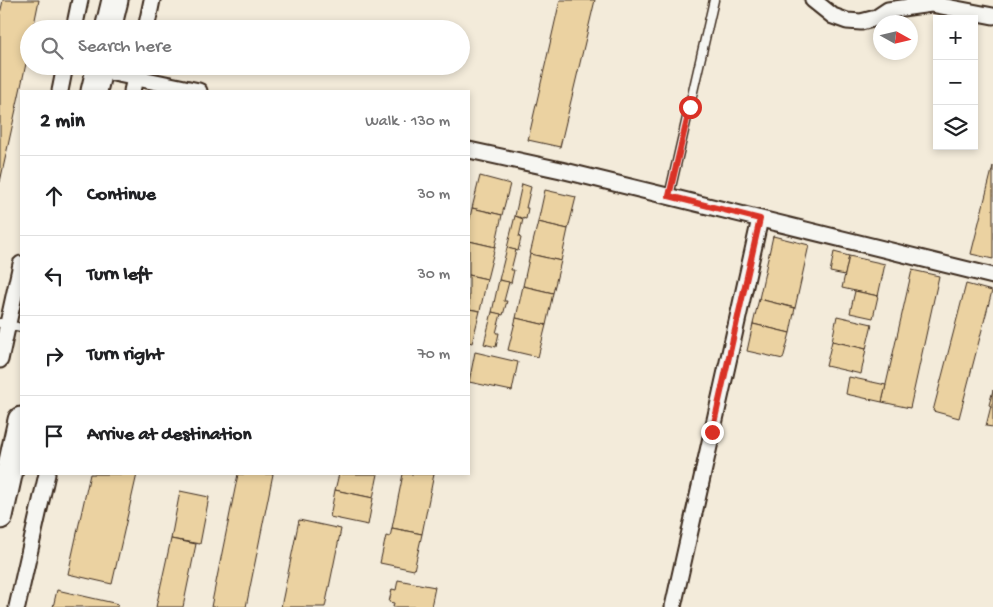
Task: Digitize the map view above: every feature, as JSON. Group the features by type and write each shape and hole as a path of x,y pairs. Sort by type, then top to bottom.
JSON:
{"main road":[{"path":"110,20 115,0"},
{"path":"0,516 20,425"}],"street":[{"path":"76,20 80,0"},
{"path":"148,20 152,0"},
{"path":"813,0 833,16 847,21 861,22 876,18 888,10 931,4 993,16"},
{"path":"60,90 63,75"},
{"path":"98,76 135,78 194,90"},
{"path":"470,150 561,170 993,276"},
{"path":"673,607 760,219"},
{"path":"0,360 10,326 20,270"},
{"path":"17,607 47,475"}],"lane":[{"path":"669,196 714,0"}],"building":[{"path":"3,0 39,0 35,20 20,20 20,75 24,75 0,182 0,14"},
{"path":"560,0 595,0 560,147 528,140"},
{"path":"993,166 993,259 971,254"},
{"path":"480,176 510,184 502,215 472,208"},
{"path":"522,184 531,187 526,208 528,208 526,219 515,216"},
{"path":"545,190 576,197 568,229 538,222"},
{"path":"472,208 502,215 495,247 470,241"},
{"path":"515,216 523,219 518,251 507,248"},
{"path":"538,222 568,229 561,261 530,254"},
{"path":"773,236 809,245 795,308 759,299"},
{"path":"470,241 495,247 487,279 470,275"},
{"path":"507,248 516,250 511,270 514,270 511,283 499,280"},
{"path":"834,252 849,256 845,275 830,272"},
{"path":"530,254 561,261 553,293 523,286"},
{"path":"849,256 885,264 878,296 842,288"},
{"path":"912,270 939,276 910,408 882,402"},
{"path":"470,275 487,279 480,311 470,309"},
{"path":"499,280 509,282 504,301 507,301 503,315 492,312"},
{"path":"966,284 992,291 959,418 933,411"},
{"path":"523,286 553,293 546,325 516,318"},
{"path":"855,291 878,296 873,318 850,313"},
{"path":"759,299 795,308 790,333 753,324"},
{"path":"470,309 480,311 472,343 470,342"},
{"path":"492,312 501,314 496,333 499,333 496,347 484,344"},
{"path":"837,316 872,324 866,349 832,341"},
{"path":"516,318 546,325 538,357 508,350"},
{"path":"753,324 790,333 783,359 747,351"},
{"path":"832,341 866,349 861,374 826,366"},
{"path":"475,352 518,362 512,391 470,382"},
{"path":"849,377 886,385 882,402 846,394"},
{"path":"993,390 993,427 986,426"},
{"path":"90,475 137,475 112,584 68,574"},
{"path":"238,475 273,475 246,607 211,607"},
{"path":"339,475 378,475 373,498 335,490"},
{"path":"403,475 434,475 422,534 392,528"},
{"path":"335,490 373,498 368,525 330,517"},
{"path":"180,491 209,497 200,544 171,539"},
{"path":"299,520 341,529 325,607 281,607"},
{"path":"392,528 422,534 414,570 380,563 386,536 390,537"},
{"path":"171,539 196,544 183,607 156,607"},
{"path":"398,580 435,587 431,607 393,607 394,603 389,602 392,589 396,590"},
{"path":"57,590 118,604 117,607 53,607"}],"route":[{"path":"690,107 669,196 760,219 712,432"}]}
